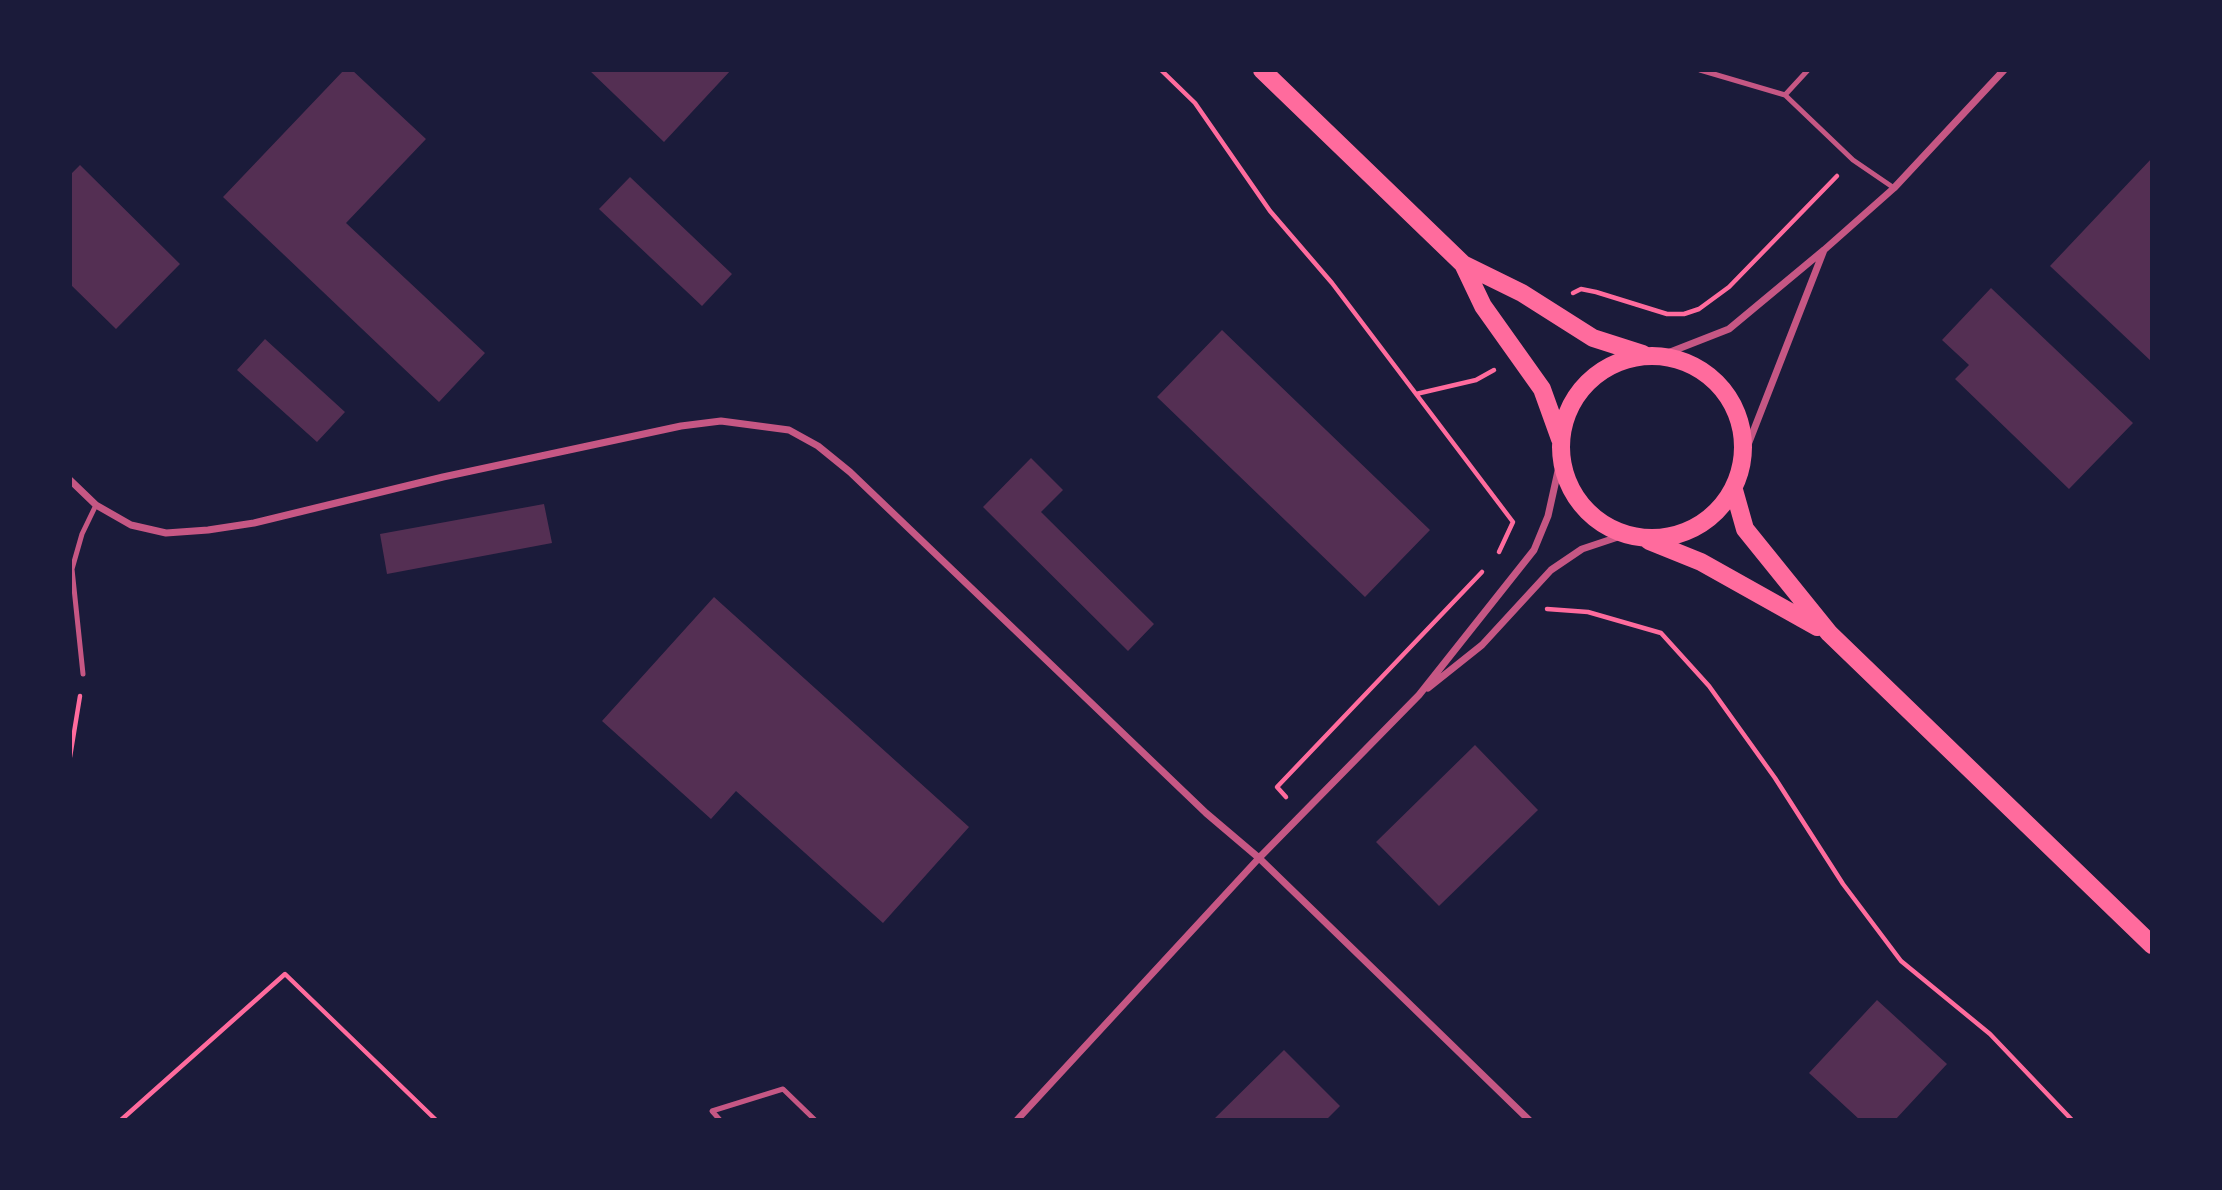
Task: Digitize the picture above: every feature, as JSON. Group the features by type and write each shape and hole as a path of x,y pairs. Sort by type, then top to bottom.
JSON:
{"main road":[{"path":"1262,70 1463,264 1522,293 1593,338 1695,365 1722,388 1740,419 1744,455 1734,490 1711,518 1680,535 1636,537"},
{"path":"1463,264 1483,306 1542,389 1561,446 1564,475 1581,507 1609,529 1701,562 1829,633"},
{"path":"1561,446 1570,405 1592,377 1624,359 1655,356"},
{"path":"1734,490 1745,528 1829,633 2152,945"}],"street":[{"path":"1655,356 1729,329 1894,188 2004,70"},
{"path":"1744,455 1824,250"},
{"path":"70,480 96,505 131,525 166,533 254,523 443,477 681,426 722,421 789,430 818,446 850,472 1206,813 1259,858 1529,1120"},
{"path":"1017,1120 1259,858 1419,695 1534,550 1548,516 1561,446"},
{"path":"1419,695 1482,645 1551,570 1582,550 1636,537"}],"lane":[{"path":"1700,70 1785,95 1853,160 1894,188"},
{"path":"1785,95 1808,70"},
{"path":"83,674 72,569 82,534 96,505"},
{"path":"720,1120 712,1111 783,1089 815,1120"}],"path":[{"path":"1161,70 1195,103 1270,211 1332,283 1513,522 1492,562 1277,787 1303,816"},
{"path":"1572,293 1581,289 1596,292 1667,314 1684,314 1699,309 1729,287 1853,160"},
{"path":"1416,394 1476,380 1494,370"},
{"path":"1525,596 1540,609 1588,612 1661,633 1709,687 1775,778 1843,884 1901,961 1990,1034 2072,1120"},
{"path":"70,757 83,674"},
{"path":"121,1120 285,974 436,1120"}],"building":[{"path":"344,70 352,70 426,139 346,223 485,353 439,402 223,197"},
{"path":"589,70 731,70 664,142"},
{"path":"2152,158 2152,362 2050,266"},
{"path":"80,165 180,264 116,329 70,284 70,175"},
{"path":"630,177 732,274 702,306 599,209"},
{"path":"1991,288 2133,423 2069,489 1955,379 1969,365 1942,340"},
{"path":"1222,330 1430,530 1365,597 1157,397"},
{"path":"265,339 345,412 317,442 237,370"},
{"path":"1031,458 1063,490 1041,512 1154,624 1128,651 983,507"},
{"path":"544,504 552,543 387,574 380,534"},
{"path":"714,597 969,827 883,923 736,791 711,819 602,721"},
{"path":"1475,745 1538,810 1439,906 1376,842"},
{"path":"1877,1000 1947,1064 1895,1120 1860,1120 1809,1073"},
{"path":"1284,1050 1340,1106 1326,1120 1213,1120"}]}
